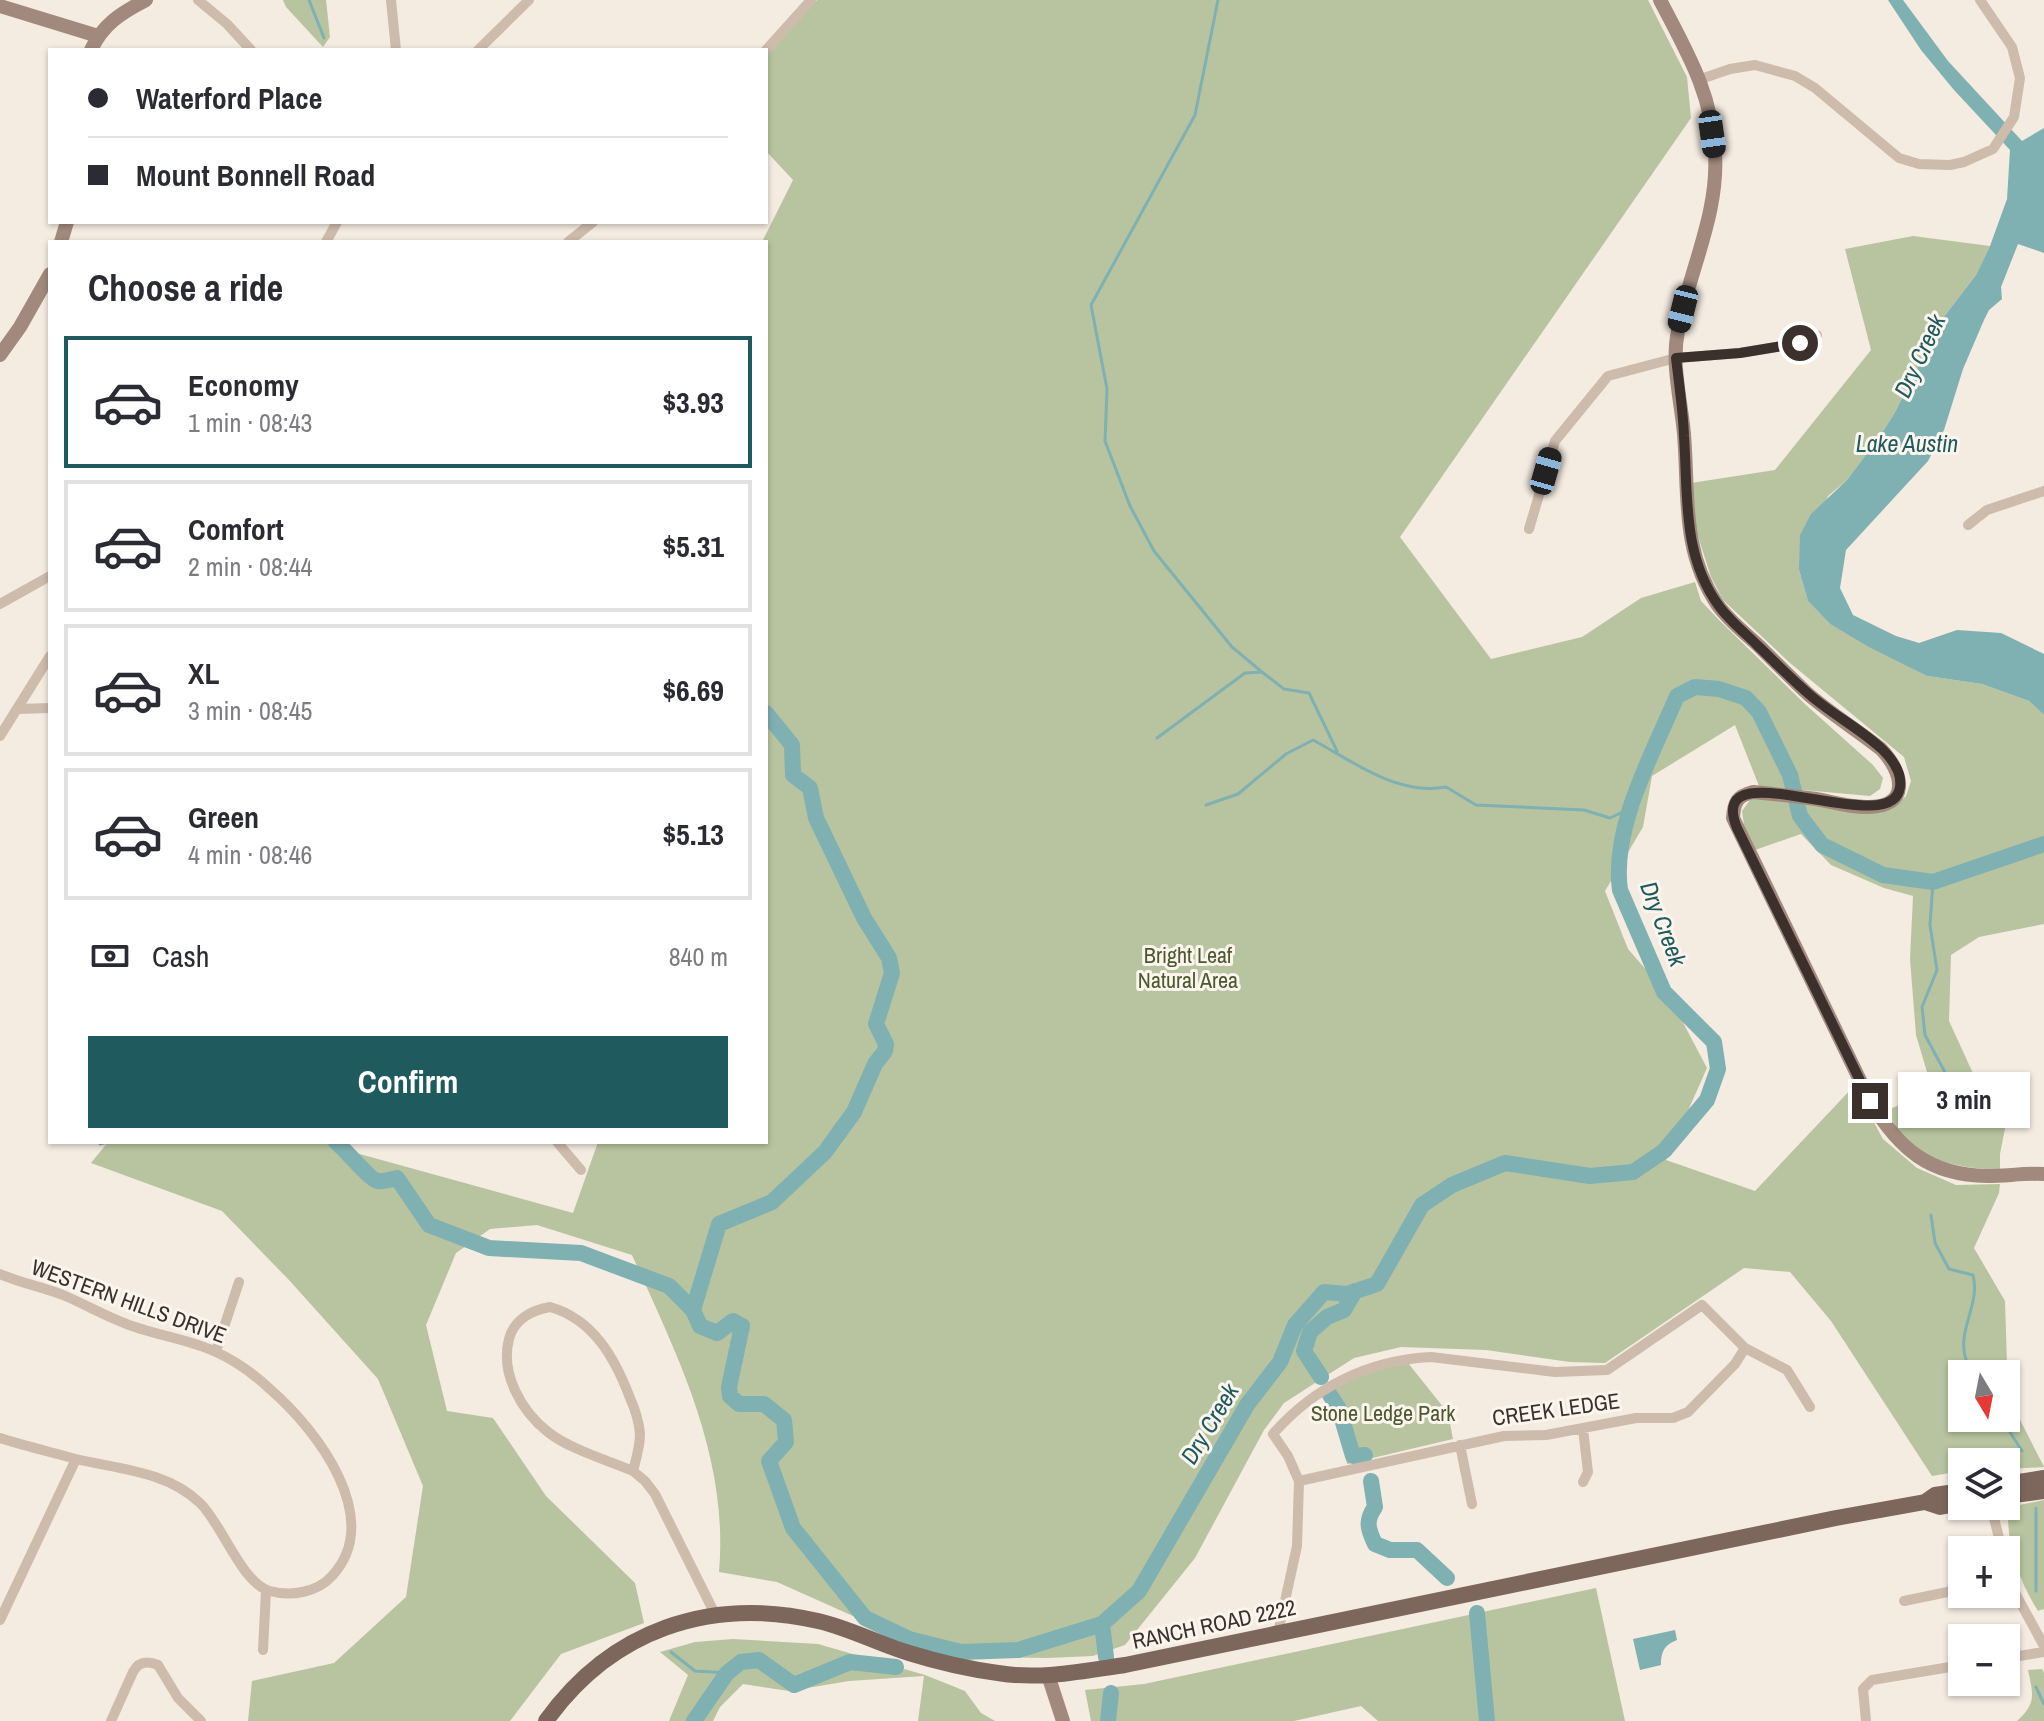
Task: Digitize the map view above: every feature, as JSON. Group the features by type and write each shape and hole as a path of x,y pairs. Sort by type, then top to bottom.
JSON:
{"main road":[{"path":"2020,1482 2044,1478"},
{"path":"2020,1494 2044,1491"},
{"name":"RANCH ROAD 2222","path":"546,1721 562,1699 594,1667 629,1644 670,1625 715,1614 771,1613 820,1622 909,1653 958,1666 1002,1674 1048,1675 1125,1665 1925,1502 1935,1495 1948,1493"},
{"name":"RANCH ROAD 2222","path":"1925,1502 1940,1507 1948,1506"}],"street":[{"path":"92,48 109,22 146,0"},
{"path":"198,0 249,48"},
{"path":"391,0 396,48"},
{"path":"480,48 529,0"},
{"path":"768,48 811,0"},
{"path":"1660,0 1701,79 1715,153 1714,189 1677,333 1686,513 1693,549 1719,606 1810,695 1881,749 1891,759 1901,783 1900,792 1892,800 1881,806 1867,807 1753,792 1744,794 1734,804 1733,818 1870,1101 1890,1133 1938,1168 1985,1176 2044,1174"},
{"path":"1701,79 1730,69 1755,65 1795,76 1815,88 1899,158 1919,164 1964,162 1993,149 2014,117 2020,78 2012,47 1980,0"},
{"path":"0,6 98,36"},
{"path":"570,240 590,224"},
{"path":"0,355 48,278"},
{"path":"1529,529 1555,441 1608,376 1676,358 1740,353 1800,343 1817,335"},
{"path":"1968,525 1987,510 2044,491"},
{"path":"0,604 48,577"},
{"path":"0,736 48,659"},
{"path":"18,709 48,708"},
{"path":"559,1144 581,1170"},
{"name":"WESTERN HILLS DRIVE","path":"0,1274 61,1294 131,1326 216,1351 252,1373 295,1413 318,1442 333,1468 352,1516 353,1534 348,1552 329,1580 302,1593 266,1591"},
{"path":"216,1351 239,1282"},
{"path":"1278,1633 1297,1546 1299,1481 1288,1456 1273,1434 1292,1412 1332,1384 1370,1367 1431,1357 1555,1372 1607,1370 1702,1305 1745,1348 1787,1370 1810,1407"},
{"path":"633,1471 639,1448 637,1416 613,1357 578,1319 550,1307 535,1309 514,1326 505,1353 508,1373 516,1392 528,1412 548,1433 633,1471 645,1481 655,1494 715,1614"},
{"name":"CREEK LEDGE","path":"1299,1481 1504,1436 1546,1435 1636,1418 1673,1418 1688,1412 1735,1364 1745,1348"},
{"path":"1583,1429 1588,1472 1583,1482"},
{"path":"0,1438 151,1475 169,1481 201,1503 243,1567 266,1591 263,1650"},
{"path":"1460,1445 1472,1504"},
{"path":"0,1620 76,1459"},
{"path":"1904,1601 1948,1592"},
{"path":"2020,1600 2044,1649 2020,1655"},
{"path":"111,1721 136,1666 144,1662 158,1665 178,1698 201,1721"},
{"path":"1866,1721 1863,1689 1872,1680 1948,1667"},
{"path":"1048,1675 1063,1721"}],"green space":[{"path":"283,0 326,0 330,37 323,47 286,7"},
{"name":"Bright Leaf Natural Area","path":"817,0 1648,0 1687,77 1691,118 1400,537 1491,659 1582,637 1641,598 1695,582 1701,601 1720,621 1873,765 1883,778 1880,789 1870,796 1759,786 1735,725 1652,776 1643,827 1605,891 1628,949 1669,996 1707,1068 1666,1160 1755,1191 1854,1086 1883,1139 1917,1168 1956,1185 2000,1184 1999,1193 1974,1248 2005,1301 2007,1360 1948,1360 1948,1432 2020,1432 2020,1420 2044,1467 2020,1468 2020,1448 1948,1448 1948,1473 1932,1476 1831,1321 1790,1272 1744,1268 1605,1363 1570,1362 1486,1350 1401,1347 1354,1358 1284,1403 1264,1430 1195,1558 1125,1645 1093,1656 991,1657 929,1645 777,1582 719,1572 720,1530 708,1448 682,1370 632,1255 537,1225 490,1229 456,1253 426,1325 447,1411 493,1418 546,1496 635,1583 644,1623 561,1654 510,1721 248,1721 252,1681 334,1663 406,1597 423,1486 378,1379 222,1211 91,1163 106,1144 335,1144 338,1148 573,1213 597,1144 768,1144 768,240 763,240 793,180 768,153 768,55"},
{"path":"1913,236 1990,246 1976,275 1943,318 1880,436 1847,480 1828,496 1799,570 1808,601 1830,624 1927,676 1982,684 2029,701 2044,715 2044,924 1979,937 1951,955 1949,1021 1977,1082 2011,1098 2000,1154 2000,1170 1964,1166 1933,1158 1907,1140 1887,1110 1933,1092 1916,1035 1910,959 1913,896 1884,888 1831,865 1801,834 1755,850 1744,825 1742,811 1750,800 1762,797 1869,813 1890,810 1906,796 1911,781 1904,757 1790,663 1723,600 1711,577 1696,530 1691,483 1775,470 1871,350 1845,249"},
{"name":"Stone Ledge Park","path":"1408,1363 1448,1413 1453,1439 1347,1464 1333,1387 1366,1373"},
{"path":"2044,1500 2044,1609 2038,1611 2020,1574 2020,1536 2010,1536 2009,1520 2020,1520 2020,1505"},
{"path":"1596,1588 1625,1721 1378,1721 1361,1706 1294,1721 1091,1721 1085,1690 1144,1684"},
{"path":"733,1639 818,1644 925,1675 965,1691 981,1713 995,1721 918,1721 924,1676 849,1681 789,1691 743,1684 720,1707 713,1721 669,1721 688,1675 660,1652 695,1642"},
{"path":"2042,1669 2044,1721 2017,1721 2031,1703 2028,1670"}],"water":[{"name":"Lake Austin","path":"1888,0 1903,0 1948,61 2022,141 2044,128 2044,253 2018,244 2001,287 2002,299 1989,310 1984,320 1963,369 1944,430 1928,461 1846,550 1840,588 1853,615 1896,636 1919,643 1957,630 2001,633 2044,654 2044,715 2029,701 1982,684 1927,676 1830,624 1808,601 1799,570 1800,535 1811,514 1847,480 1894,414 1943,318 1976,275 2007,199 2010,150 1921,50"},
{"path":"1675,1630 1677,1640 1664,1650 1661,1665 1640,1670 1633,1639"}],"waterway":[{"path":"309,0 324,38"},
{"path":"1218,0 1195,115 1091,305 1107,389 1105,441 1130,506 1154,551 1232,647 1262,672"},
{"path":"1157,738 1245,673 1262,672 1284,689 1309,693 1337,751"},
{"name":"Dry Creek","path":"338,1144 374,1179 397,1178 429,1225 489,1248 581,1253 669,1286 693,1310 700,1326 717,1333 733,1321 742,1326 729,1387 730,1396 739,1404 764,1404 784,1420 786,1442 769,1461 793,1528 865,1618 909,1639 961,1652 1018,1650 1102,1624 1139,1591 1247,1405 1280,1362 1295,1325 1324,1292 1347,1294 1377,1284 1422,1205 1452,1185 1505,1163 1590,1176 1633,1172 1664,1151 1707,1100 1718,1069 1714,1042 1664,992 1620,890 1619,866 1628,816 1677,696 1695,687 1719,689 1746,698 1759,712 1790,775 1800,816 1822,845 1883,875 1933,882 2044,844"},
{"path":"693,1310 719,1224 772,1202 825,1152 854,1112 886,1044 876,1024 892,973 889,958 864,918 816,818 810,788 793,775 792,745 768,715"},
{"path":"1206,805 1238,794 1286,754 1313,740 1393,782 1410,787 1446,787 1476,805 1584,810 1610,818 1629,809"},
{"path":"1933,882 1930,925 1937,970 1922,1007 1925,1035 1963,1106"},
{"path":"1931,1215 1935,1243 1949,1269 1973,1275 1975,1288 1964,1335 1966,1360"},
{"path":"1321,1377 1304,1351 1310,1332 1327,1317 1344,1310 1355,1291"},
{"path":"1330,1395 1339,1409 1353,1456 1365,1455"},
{"path":"2010,1432 2022,1451"},
{"path":"1371,1481 1375,1507 1369,1525 1375,1544 1390,1550 1417,1550 1447,1578"},
{"path":"2036,1508 2036,1591"},
{"path":"1477,1613 1487,1721"},
{"path":"1102,1624 1106,1657"},
{"path":"671,1652 695,1671 727,1673"},
{"name":"Dry Creek","path":"694,1721 727,1673 741,1662 759,1660 794,1685 850,1662 896,1667"},
{"path":"2036,1687 2044,1704"},
{"path":"1108,1721 1111,1693"}],"route":[{"path":"1800,343 1740,353 1676,358 1684,437 1686,513 1693,549 1719,606 1810,695 1881,749 1897,770 1900,792 1881,806 1867,807 1753,792 1737,798 1734,804 1733,818 1737,828 1870,1101"}]}
